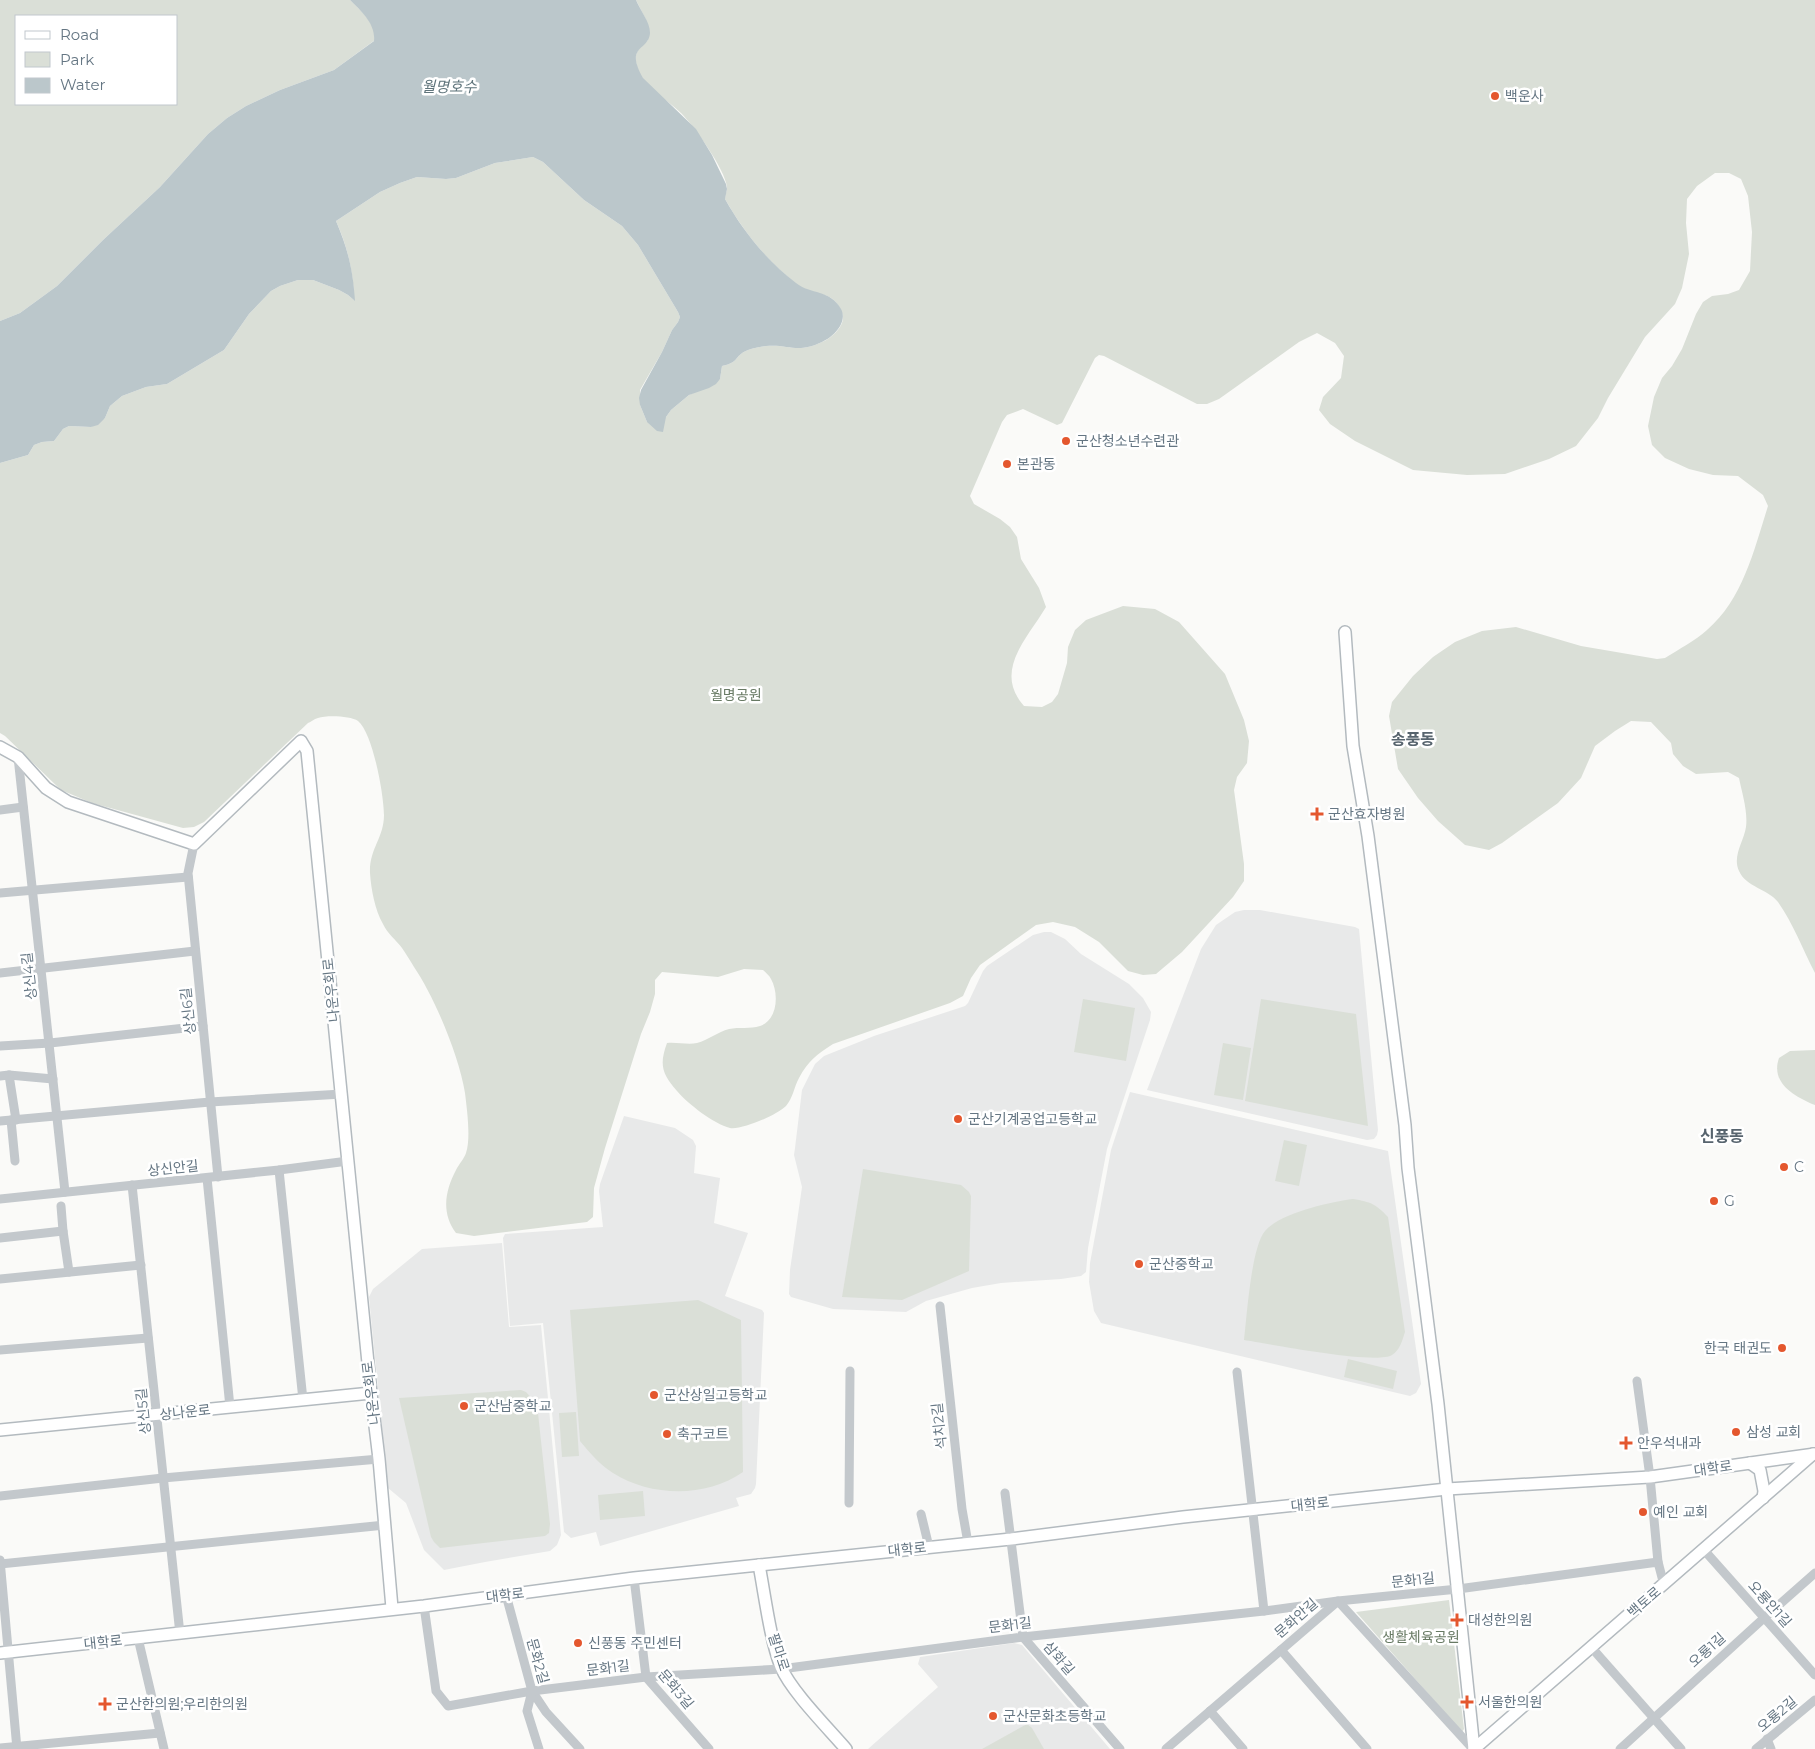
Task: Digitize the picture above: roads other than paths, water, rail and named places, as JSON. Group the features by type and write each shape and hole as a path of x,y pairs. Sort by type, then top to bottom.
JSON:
{"street":[{"path":"1345,632 1353,746 1372,865 1404,1116 1408,1168 1447,1489 1474,1749"},
{"name":"나운우회로","path":"194,844 301,741 307,751 371,1393 380,1459 392,1608"},
{"path":"0,747 18,757 46,788 68,802 194,844"},
{"name":"상신4길","path":"18,757 66,1192"},
{"path":"0,810 24,807"},
{"name":"상신6길","path":"194,844 188,877 218,1177"},
{"path":"0,893 188,877"},
{"path":"0,973 196,951"},
{"path":"0,1046 50,1043 203,1026"},
{"path":"15,1161 13,1120 4,1075 53,1078"},
{"path":"0,1122 210,1102 342,1094"},
{"name":"상신안길","path":"0,1199 218,1177 348,1161"},
{"path":"279,1170 303,1400"},
{"path":"207,1178 230,1407"},
{"name":"상신5길","path":"132,1185 158,1414 180,1634"},
{"path":"61,1206 69,1272"},
{"path":"0,1238 63,1231"},
{"path":"0,1279 141,1265"},
{"name":"석치2길","path":"940,1306 962,1509 968,1543"},
{"path":"0,1350 148,1338"},
{"path":"849,1503 850,1372"},
{"path":"1237,1372 1264,1611"},
{"path":"1637,1381 1650,1477 1658,1562 1664,1585"},
{"name":"상나운로","path":"0,1430 371,1393"},
{"name":"대학로","path":"5,1653 392,1608 424,1606 634,1578 1011,1539 1182,1517 1447,1489 1650,1477 1814,1454"},
{"name":"백토로","path":"1474,1749 1814,1454"},
{"path":"0,1496 163,1478 380,1459"},
{"path":"1750,1463 1760,1470 1764,1491 1763,1498"},
{"path":"1005,1493 1023,1637"},
{"path":"921,1514 929,1547"},
{"path":"17,1747 5,1653 0,1562 385,1525"},
{"name":"오룡안1길","path":"1704,1550 1815,1675"},
{"name":"문화1길","path":"424,1606 436,1691 448,1706 532,1691 646,1677 781,1668 1023,1637 1458,1589 1658,1562"},
{"name":"팔마로","path":"759,1565 775,1648 781,1668 794,1688 846,1749"},
{"name":"오룡1길","path":"1620,1749 1815,1573"},
{"name":"문화3길","path":"634,1578 646,1677 709,1749"},
{"name":"문화2길","path":"506,1595 532,1691 546,1712 580,1749"},
{"name":"문화안길","path":"1166,1749 1338,1601 1474,1749"},
{"name":"삼화길","path":"1023,1637 1120,1749"},
{"path":"138,1638 164,1749"},
{"path":"1591,1648 1681,1749"},
{"path":"1281,1650 1367,1749"},
{"path":"532,1691 526,1711 539,1749"},
{"name":"오룡2길","path":"1756,1749 1815,1700"},
{"path":"1210,1711 1243,1749"},
{"path":"0,1748 160,1733"},
{"path":"1767,1739 1771,1749"}],"water":[{"name":"월명호수","path":"350,0 636,0 650,29 649,39 639,50 636,60 643,78 696,129 712,155 726,184 725,199 756,245 796,283 826,295 837,303 843,314 839,328 827,340 813,346 799,348 766,346 744,352 733,362 722,366 720,379 716,384 689,395 671,410 666,417 663,432 657,431 647,422 639,398 641,390 680,317 638,245 622,226 584,200 543,162 533,157 495,163 456,178 417,177 400,183 380,192 336,221 349,260 355,301 339,290 313,280 298,280 280,286 271,291 249,314 224,350 167,384 146,387 122,396 110,406 105,418 98,425 91,427 69,426 63,429 54,441 34,445 28,455 0,463 0,321 20,313 57,286 160,187 208,134 227,118 246,106 280,90 334,70 374,41 373,29 370,23"}],"place":[{"name":"백운사","path":"1495,96"},
{"name":"군산청소년수련관","path":"1066,441"},
{"name":"본관동","path":"1007,464"},
{"name":"군산효자병원","path":"1317,814"},
{"name":"군산기계공업고등학교","path":"958,1119"},
{"name":"C","path":"1784,1167"},
{"name":"G","path":"1714,1201"},
{"name":"군산중학교","path":"1139,1264"},
{"name":"한국 태권도","path":"1782,1348"},
{"name":"군산상일고등학교","path":"654,1395"},
{"name":"군산남중학교","path":"464,1406"},
{"name":"삼성 교회","path":"1736,1432"},
{"name":"축구코트","path":"667,1434"},
{"name":"안우석내과","path":"1626,1443"},
{"name":"예인 교회","path":"1643,1512"},
{"name":"대성한의원","path":"1457,1620"},
{"name":"신풍동 주민센터","path":"578,1643"},
{"name":"서울한의원","path":"1467,1702"},
{"name":"군산한의원;우리한의원","path":"105,1704"},
{"name":"군산문화초등학교","path":"993,1716"}],"district":[{"name":"송풍동","path":"1413,739"},
{"name":"신풍동","path":"1722,1136"}],"park label":[{"name":"월명공원","path":"736,695"},
{"name":"생활체육공원","path":"1421,1637"}]}
